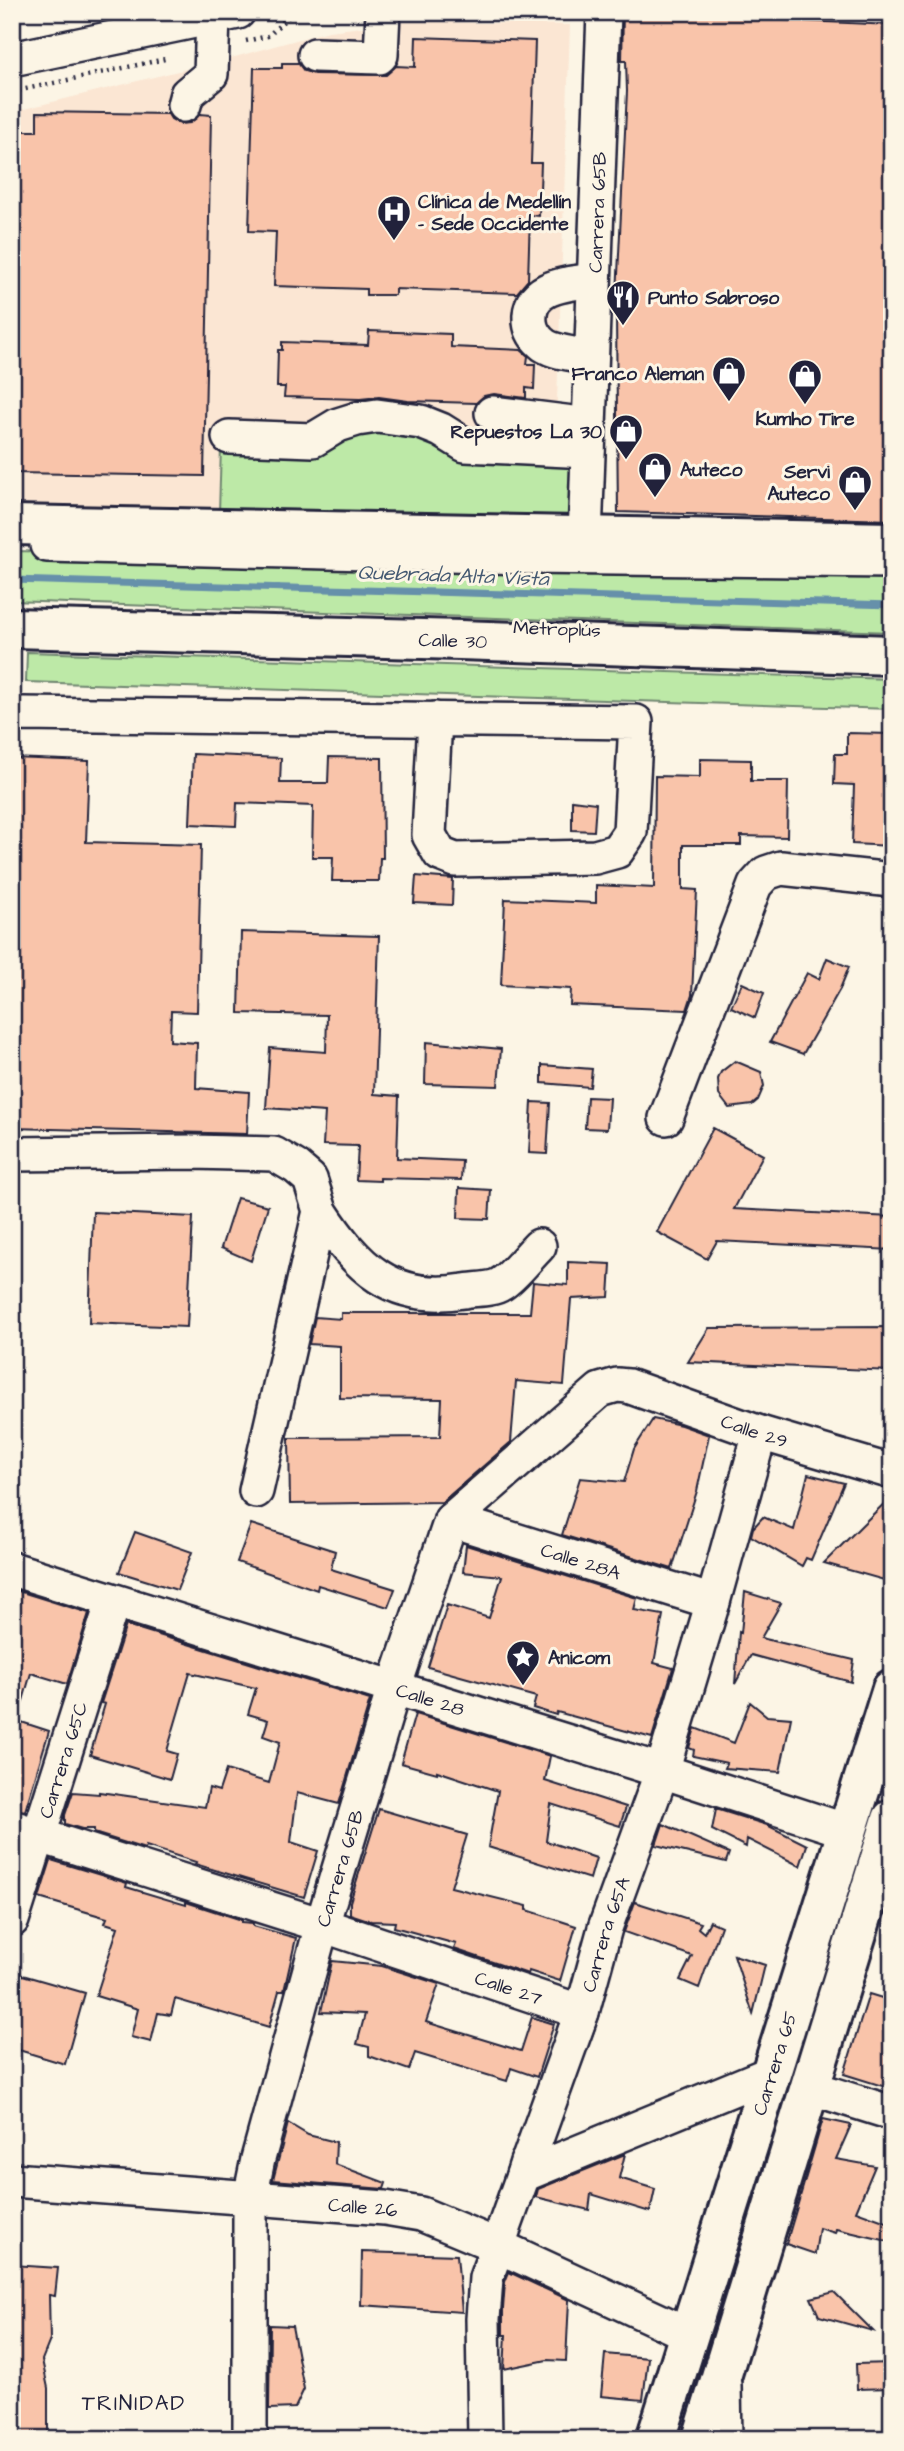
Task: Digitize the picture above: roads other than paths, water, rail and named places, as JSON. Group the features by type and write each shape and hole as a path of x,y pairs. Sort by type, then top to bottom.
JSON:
{"main road":[{"path":"12,525 892,542"},
{"name":"Calle 30","path":"12,628 892,654"},
{"name":"Carrera 65","path":"656,2439 892,1689"},
{"name":"Carrera 65","path":"702,2439 889,1836"}],"street":[{"path":"315,55 379,57 383,12"},
{"name":"Carrera 65B","path":"585,538 604,12"},
{"path":"12,59 160,20 221,26 211,74 187,94 184,104"},
{"path":"591,357 545,345 531,328 530,314 535,299 553,287 594,280"},
{"path":"492,413 589,438"},
{"path":"229,437 313,440 338,425 377,416 421,422 441,430 465,445 589,438"},
{"path":"12,544 500,556 892,561"},
{"name":"Metroplús","path":"12,610 892,640"},
{"path":"12,716 23,713 435,719 636,722 629,832 617,851 595,857 454,860 440,854 429,835 435,719"},
{"path":"666,1118 755,885 766,873 781,867 890,880"},
{"path":"12,1154 274,1154 310,1179 320,1211 341,1242 371,1273 410,1292 455,1293 500,1285 539,1246"},
{"path":"256,1491 320,1211"},
{"name":"Calle 29","path":"451,1520 600,1390 617,1385 628,1386 760,1433 892,1472"},
{"name":"Carrera 65A","path":"485,2439 483,2319 486,2278 582,2012 605,1928 662,1771 760,1433"},
{"name":"Carrera 65B","path":"250,2439 250,2198 258,2159 322,1925 394,1688 451,1520"},
{"name":"Calle 28A","path":"451,1520 713,1602"},
{"name":"Calle 28","path":"12,1569 847,1831"},
{"name":"Carrera 65C","path":"12,1920 26,1832 113,1601"},
{"name":"Calle 27","path":"26,1832 322,1925 582,2012"},
{"path":"523,2175 771,2073"},
{"path":"809,2087 892,2113"},
{"name":"Calle 26","path":"12,2180 385,2208 421,2214 498,2246 688,2334"},
{"path":"724,2366 725,2439"}],"waterway":[{"name":"Quebrada Alta Vista","path":"12,580 892,605"}],"place":[{"name":"Clínica de Medellín - Sede Occidente","path":"394,242"},
{"name":"Punto Sabroso","path":"623,327"},
{"name":"Franco Aleman","path":"729,403"},
{"name":"Kumho Tire","path":"805,406"},
{"name":"Repuestos La 30","path":"626,461"},
{"name":"Auteco","path":"655,499"},
{"name":"Servi Auteco","path":"855,512"},
{"name":"Anicom","path":"523,1687"}],"district":[{"name":"TRINIDAD","path":"134,2403"}]}
